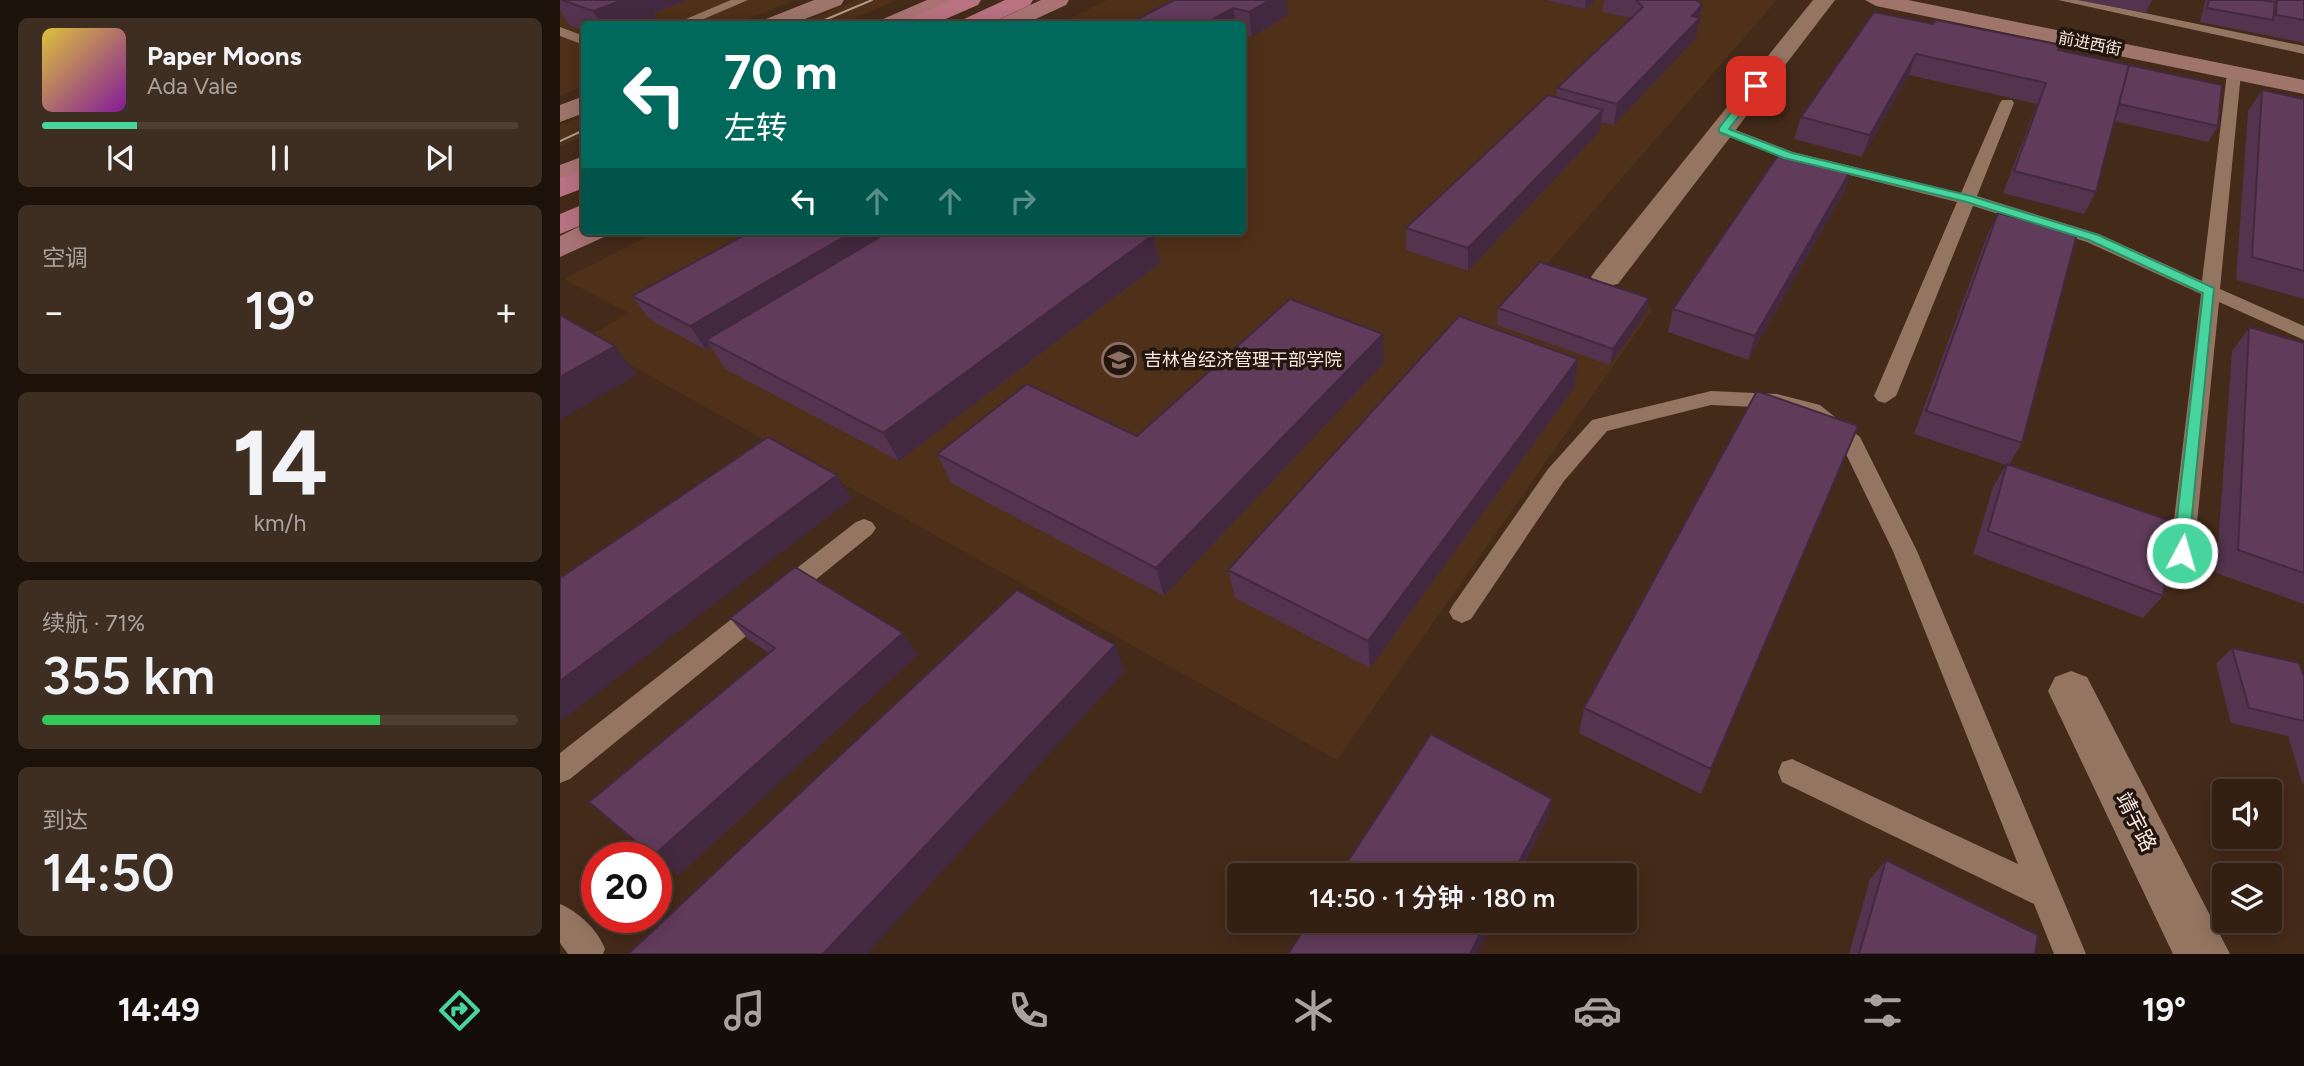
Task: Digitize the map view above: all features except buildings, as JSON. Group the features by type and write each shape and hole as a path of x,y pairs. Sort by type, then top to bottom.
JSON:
{"highway":[{"path":"924,21 970,0"},
{"path":"978,21 1022,0"},
{"path":"560,189 581,179"},
{"path":"560,225 581,214"}],"main road":[{"path":"898,21 945,0"},
{"path":"1014,21 1058,0"},
{"path":"560,174 581,164"},
{"path":"560,247 585,235"}],"street":[{"path":"781,21 833,0"},
{"path":"1607,277 1824,0"},
{"name":"前进西街","path":"1876,0 2304,87"},
{"path":"560,114 581,105"},
{"name":"靖宇路","path":"2071,691 2202,954"}],"lane":[{"path":"689,21 742,0"},
{"path":"2064,0 2304,50"},
{"path":"560,32 581,40"},
{"path":"2182,553 2234,72"},
{"path":"1885,396 2007,103"},
{"path":"1723,130 1788,155 1967,199 2093,238 2304,334"},
{"path":"1462,612 1556,475 1600,425 1711,398 1777,401 1812,410 1852,443 1905,551 2070,954"},
{"path":"560,770 864,528"},
{"path":"1792,772 2045,893"},
{"path":"560,920 589,949 584,954"}],"shaded area":[{"path":"560,0 795,0 742,21 581,21 581,87 560,96"},
{"path":"856,0 897,0 848,21 806,21"},
{"name":"吉林省经济管理干部学院","path":"1107,0 1777,0 1541,271 1653,309 1337,760 584,339 629,313 564,279 649,235 1246,235 1246,21 1065,21"},
{"path":"581,117 581,137 560,146 560,126"}],"tram line":[{"path":"822,21 872,0"},
{"path":"560,141 581,131"}],"place":[{"name":"吉林省经济管理干部学院","path":"1119,360"}],"route":[{"path":"1756,86 1723,130 1788,155 1967,199 2093,238 2210,291 2182,553"}]}
